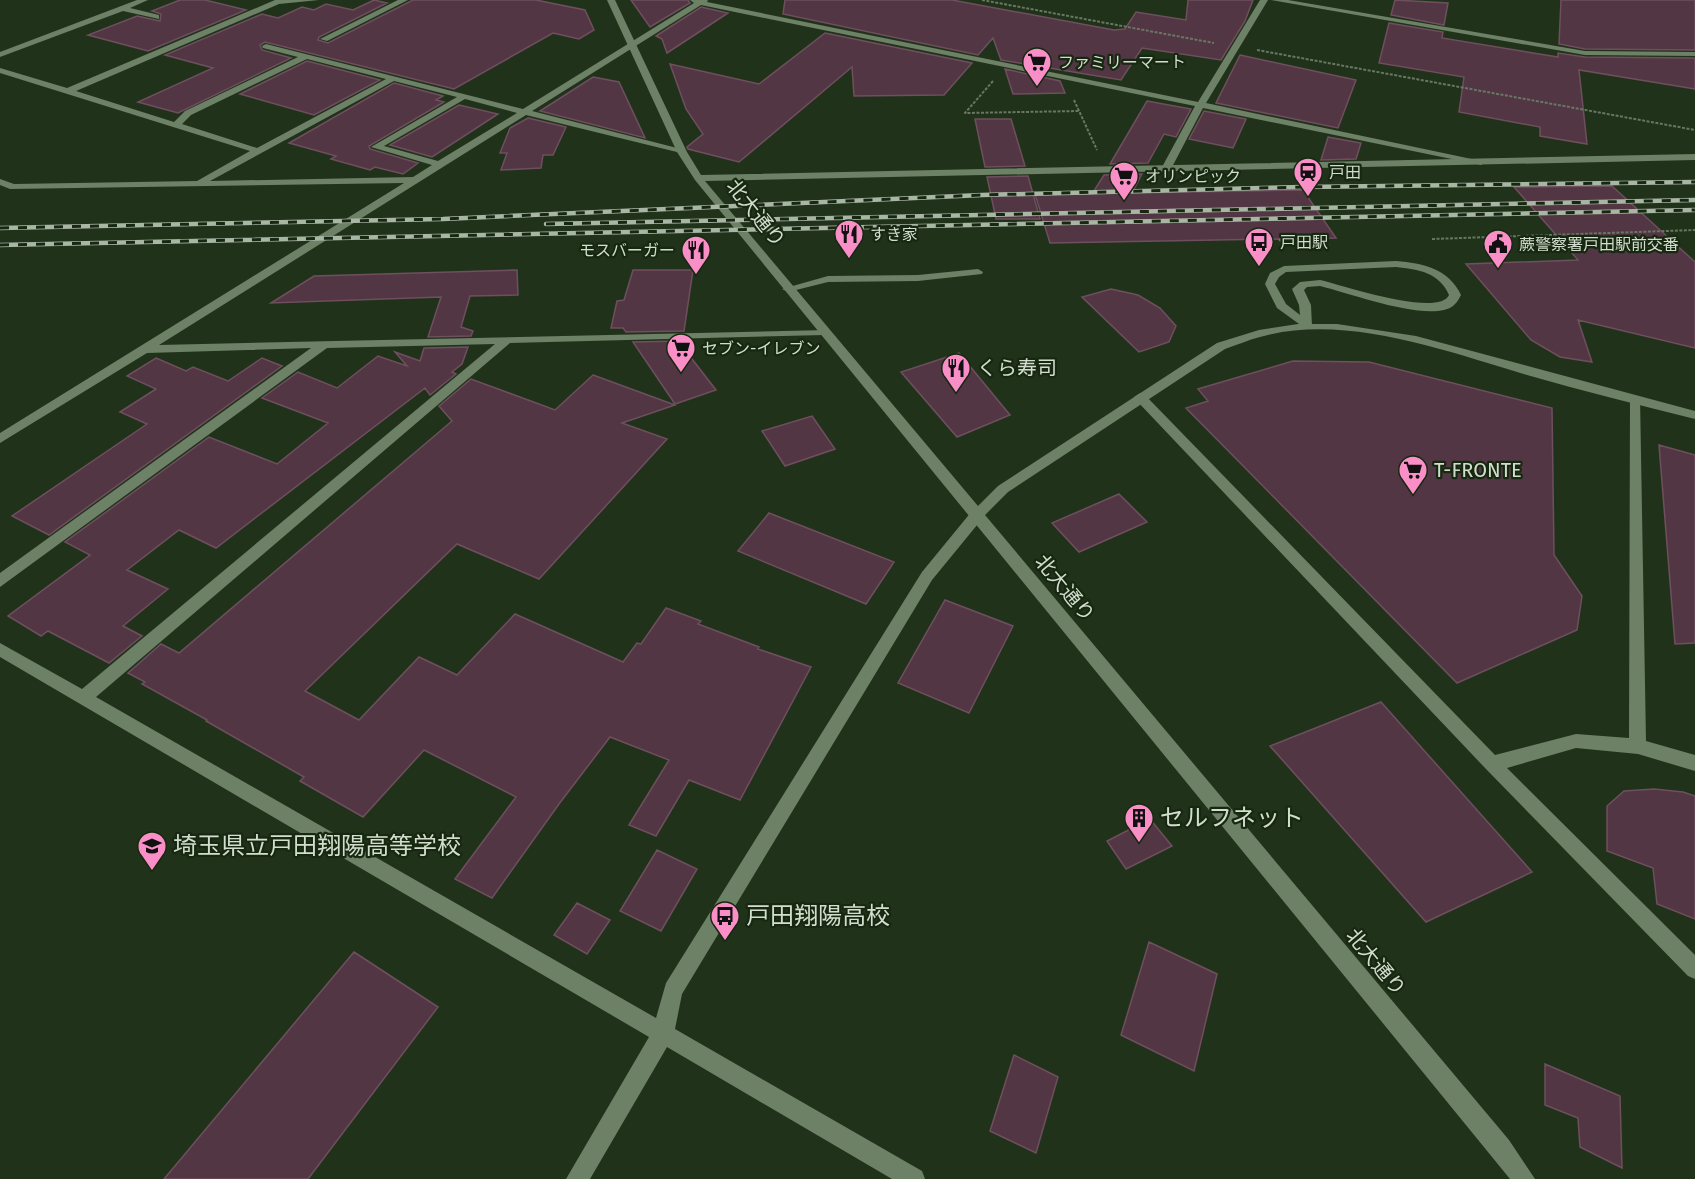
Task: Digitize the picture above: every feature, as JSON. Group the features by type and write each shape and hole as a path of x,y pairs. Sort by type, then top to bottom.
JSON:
{"street":[{"path":"0,55 144,0"},
{"path":"68,91 278,2 315,0"},
{"path":"324,39 404,0"},
{"name":"北大通り","path":"611,0 682,152 698,178 1501,1148 1524,1179"},
{"path":"688,0 702,1 1481,162"},
{"path":"1166,169 1201,104 1264,0"},
{"path":"1275,0 1585,52 1695,54"},
{"path":"0,439 437,164 702,1"},
{"path":"122,8 156,17"},
{"path":"266,46 682,152"},
{"path":"176,125 188,113 306,56"},
{"path":"0,70 258,151"},
{"path":"198,184 392,79"},
{"path":"437,164 376,147 463,97"},
{"path":"698,178 1695,157"},
{"path":"0,182 13,187 412,180"},
{"path":"1408,264 1441,276 1453,288 1455,296 1452,302 1443,307 1419,308 1320,283 1304,284 1298,289 1305,305 1306,326 1281,306 1270,284 1275,275 1284,268 1408,264"},
{"path":"788,289 828,279 918,278 978,272"},
{"path":"578,1179 663,1034 673,990 927,576 977,515 1003,489 1221,346 1237,339 1273,330 1306,326 1378,332 1695,415"},
{"path":"146,349 824,332"},
{"path":"83,698 507,340"},
{"path":"0,581 325,344"},
{"path":"1140,398 1492,764 1695,969"},
{"path":"1636,400 1638,746"},
{"path":"0,649 914,1179"},
{"path":"1492,764 1576,741 1638,746 1695,763"}],"path":[{"path":"982,0 1695,130"},
{"path":"1007,65 965,113 1079,111"},
{"path":"1085,80 1072,97 1106,170"},
{"path":"1432,239 1695,230"},
{"path":"1279,239 1284,245"}],"building":[{"path":"180,0 205,0 246,10 148,51 88,35 137,16 160,21 161,14 152,11"},
{"path":"374,0 387,3 319,37 318,40 328,43 413,0 536,0 585,10 594,30 579,39 553,33 454,89 265,42 260,45 262,50 291,58 178,113 138,102 213,68 165,55 262,14 278,18 302,7 314,10 326,4 353,10"},
{"path":"631,0 688,0 690,3 650,27"},
{"path":"785,0 952,0 1114,30 1125,29 1136,12 1186,20 1188,0 1253,0 1245,21 1221,60 1142,48 1121,80 1001,60 993,38 978,55 783,14"},
{"path":"1395,0 1448,3 1444,25 1391,15"},
{"path":"1561,0 1695,0 1695,50 1585,49 1559,44"},
{"path":"701,7 728,13 667,53 662,39 656,36"},
{"path":"1389,23 1443,32 1442,38 1558,57 1558,53 1585,57 1695,58 1695,89 1579,70 1587,144 1540,136 1540,127 1459,112 1464,77 1379,63"},
{"path":"825,33 972,63 944,95 854,96 852,67 739,162 688,149 687,147 703,134 686,109 670,64 759,84"},
{"path":"1240,55 1356,80 1338,128 1216,103"},
{"path":"307,61 380,80 314,115 240,94"},
{"name":"ファミリーマート","path":"1005,69 1060,81 1065,93 1013,94"},
{"path":"593,77 619,82 645,138 540,111"},
{"path":"394,83 443,96 436,100 444,102 369,146 370,149 418,163 403,174 375,167 370,170 331,159 336,156 289,143"},
{"path":"1147,101 1191,109 1176,137 1164,134 1148,163 1110,164"},
{"path":"459,105 498,114 432,157 390,145"},
{"path":"1204,111 1246,119 1233,148 1189,139"},
{"path":"528,118 566,127 553,155 543,155 541,168 501,170 507,153 500,153 510,128"},
{"path":"975,119 1011,119 1025,166 985,167"},
{"path":"1328,137 1361,143 1356,159 1321,160"},
{"path":"1142,174 1132,193 1303,190 1336,238 1050,243 1035,194 1092,194 1104,175"},
{"path":"1028,176 1040,219 996,219 987,177"},
{"path":"1612,186 1695,262 1695,348 1578,320 1592,362 1560,357 1531,340 1466,264 1578,260 1514,187"},
{"path":"517,270 518,295 470,296 461,327 473,331 471,336 428,337 441,297 271,303 314,276"},
{"path":"633,270 693,270 684,331 626,332 623,328 611,328 617,301 624,300"},
{"path":"1111,289 1138,295 1160,308 1176,326 1169,342 1139,352 1082,297"},
{"path":"683,341 682,346 716,390 675,404 633,342"},
{"path":"468,347 462,364 452,372 456,374 430,395 425,388 216,548 179,530 127,570 168,589 123,626 142,636 109,663 48,631 41,636 8,616 90,555 65,542 209,437 277,464 328,423 262,398 298,372 337,388 378,356 407,366 395,352 420,361 424,348"},
{"name":"くら寿司","path":"959,353 1010,415 957,437 901,372"},
{"path":"156,358 186,371 193,367 228,381 262,358 282,366 49,535 12,516 147,424 120,412 156,389 127,376"},
{"name":"T-FRONTE","path":"1293,361 1369,362 1552,408 1554,555 1582,596 1577,630 1457,683 1186,408 1208,401 1198,389"},
{"path":"593,375 675,405 622,423 667,439 539,579 457,544 305,691 359,720 419,657 457,675 515,614 623,662 637,643 641,644 666,608 701,621 698,624 759,647 758,649 811,667 740,800 689,780 656,836 629,825 669,760 610,737 492,898 455,879 516,797 424,750 363,817 300,781 304,777 142,684 145,682 128,673 161,644 179,653 452,421 439,406 471,379 555,410"},
{"path":"812,416 835,449 785,466 762,431"},
{"path":"1659,445 1695,455 1695,643 1675,644"},
{"path":"1119,494 1147,522 1079,552 1052,523"},
{"path":"769,513 894,562 866,604 738,551"},
{"path":"945,600 1013,626 969,713 898,683"},
{"path":"1381,702 1532,872 1426,922 1270,746"},
{"path":"1654,789 1683,792 1695,796 1695,919 1657,904 1653,868 1607,851 1607,806 1624,791"},
{"name":"セルフネット","path":"1150,819 1172,846 1126,869 1107,841"},
{"path":"657,850 697,869 661,931 620,911"},
{"path":"577,903 610,920 587,954 554,935"},
{"path":"1149,942 1217,974 1194,1071 1121,1035"},
{"path":"354,952 438,1007 308,1179 164,1179"},
{"path":"1014,1055 1058,1077 1036,1153 990,1131"},
{"path":"1545,1064 1620,1096 1622,1168 1580,1147 1578,1118 1545,1105"}],"railway":[{"path":"0,228 443,219 982,195 1303,187 1695,182"},
{"path":"546,224 1695,200"},
{"path":"0,245 1695,210"}],"place":[{"name":"ファミリーマート","path":"1037,88"},
{"name":"戸田","path":"1308,198"},
{"name":"オリンピック","path":"1124,202"},
{"name":"すき家","path":"849,260"},
{"name":"戸田駅","path":"1259,268"},
{"name":"蕨警察署戸田駅前交番","path":"1498,270"},
{"name":"モスバーガー","path":"696,276"},
{"name":"セブン-イレブン","path":"681,374"},
{"name":"くら寿司","path":"956,394"},
{"name":"T-FRONTE","path":"1413,496"},
{"name":"セルフネット","path":"1139,844"},
{"name":"埼玉県立戸田翔陽高等学校","path":"152,872"},
{"name":"戸田翔陽高校","path":"725,942"}]}
